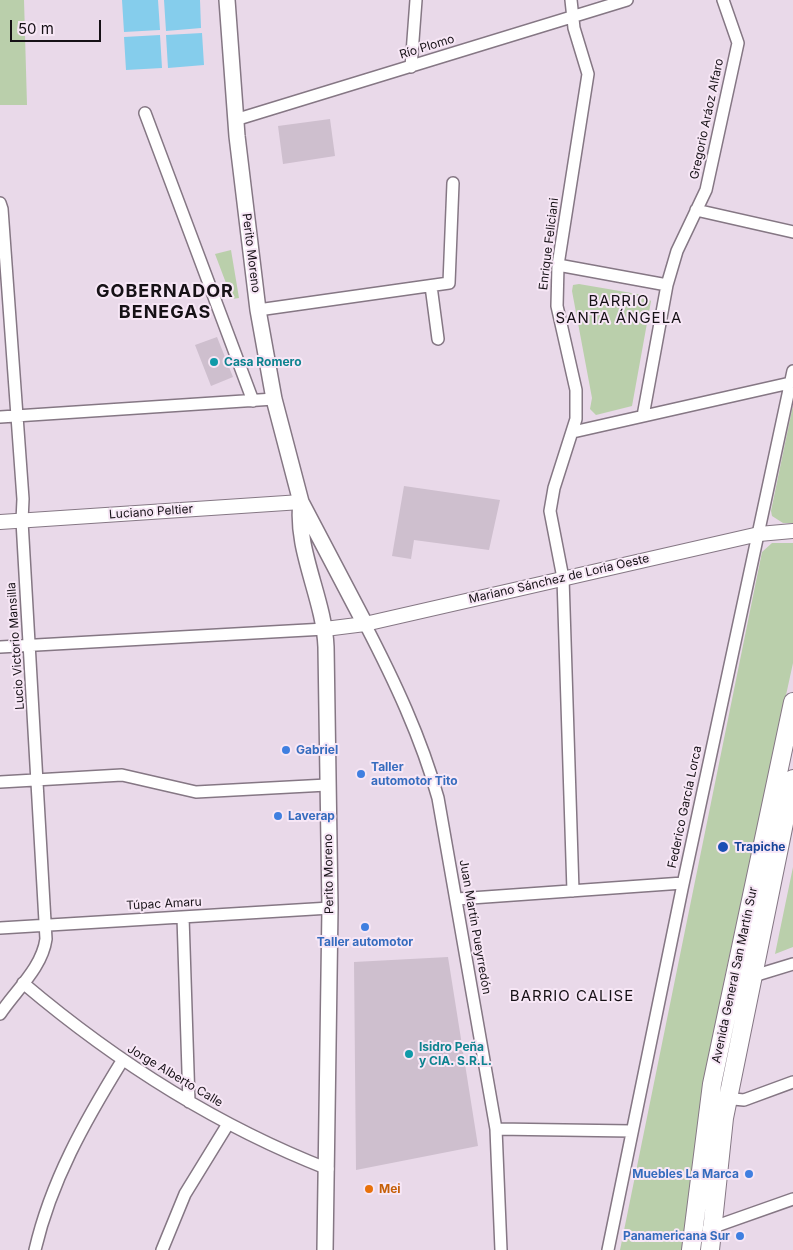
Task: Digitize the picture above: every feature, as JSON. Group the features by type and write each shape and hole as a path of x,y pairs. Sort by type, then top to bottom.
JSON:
{"main road":[{"name":"Perito Moreno","path":"226,0 235,120 258,310 274,398 301,502 302,530 325,629 330,908 328,1169 325,1250"},
{"name":"Perito Moreno","path":"301,502 365,624"},
{"name":"Avenida General San Martín Sur","path":"692,1242 791,722 793,702"},
{"name":"Avenida General San Martín Sur","path":"743,978 793,779"},
{"name":"Avenida General San Martín Sur","path":"710,1250 713,1228 719,1098"}],"street":[{"path":"411,67 416,0"},
{"name":"Enrique Feliciani","path":"571,0 572,17 588,74 558,265 557,306 576,390 577,412 573,432 554,488 550,511 563,578 573,890"},
{"name":"Río Plomo","path":"235,120 627,0"},
{"name":"Gregorio Aráoz Alfaro","path":"642,416 667,285 678,251 706,190 738,43 723,0"},
{"path":"145,113 253,401"},
{"path":"258,310 449,283 453,183"},
{"name":"Lucio Victorio Mansilla","path":"0,203 2,209 5,308 17,416 46,925 44,951 0,1014"},
{"path":"696,210 793,232"},
{"path":"558,265 667,285"},
{"path":"431,286 438,339"},
{"name":"Federico García Lorca","path":"608,1250 683,883 793,371"},
{"path":"573,432 790,383"},
{"path":"0,417 253,401 274,398"},
{"name":"Luciano Peltier","path":"0,522 301,502"},
{"name":"Mariano Sánchez de Loria Oeste","path":"325,629 365,624 759,534 793,532"},
{"name":"Juan Martín Pueyrredón","path":"365,624 410,717 430,768 438,798 496,1130 501,1250"},
{"path":"0,647 325,629"},
{"path":"0,782 122,775 196,792 327,785"},
{"path":"457,899 683,883"},
{"name":"Túpac Amaru","path":"0,928 330,908"},
{"path":"183,917 189,1102"},
{"path":"743,978 793,964"},
{"name":"Jorge Alberto Calle","path":"23,983 70,1022 122,1061 189,1102 267,1144 328,1169"},
{"path":"35,1250 66,1159 84,1124 122,1061"},
{"path":"719,1098 744,1100 793,1082"},
{"path":"162,1250 188,1188 228,1124"},
{"path":"496,1130 631,1131"},
{"path":"692,1242 713,1228 793,1199"}],"green space":[{"path":"0,0 24,0 27,105 0,105"},
{"path":"231,250 239,298 232,299 215,254"},
{"path":"579,284 643,295 651,301 632,406 596,415 590,409 592,398 572,291 573,285"},
{"path":"793,405 793,523 783,523 772,516 771,511"},
{"path":"772,543 793,543 793,663 726,971 702,1094 684,1250 620,1250 762,552"},
{"path":"793,867 793,947 775,954"}],"water":[{"path":"122,0 158,0 160,30 124,32"},
{"path":"164,0 200,0 201,28 166,31"},
{"path":"202,33 204,65 168,68 166,35"},
{"path":"160,35 162,68 126,70 124,37"}],"building":[{"path":"330,119 335,156 283,164 278,126"},
{"name":"Casa Romero","path":"217,337 233,377 211,386 195,345"},
{"path":"404,486 500,500 489,550 414,540 411,559 392,556"},
{"name":"Isidro Peña y CIA. S.R.L.","path":"448,957 478,1146 356,1170 354,962"}],"place":[{"name":"Casa Romero","path":"214,362"},
{"name":"Gabriel","path":"286,750"},
{"name":"Taller automotor Tito","path":"361,774"},
{"name":"Laverap","path":"278,816"},
{"name":"Trapiche","path":"723,847"},
{"name":"Taller automotor","path":"365,927"},
{"name":"Isidro Peña y CIA. S.R.L.","path":"409,1054"},
{"name":"Muebles La Marca","path":"749,1174"},
{"name":"Mei","path":"369,1189"},
{"name":"Panamericana Sur","path":"740,1236"}],"district":[{"name":"GOBERNADOR BENEGAS","path":"165,302"},
{"name":"BARRIO SANTA ÁNGELA","path":"619,310"},
{"name":"BARRIO CALISE","path":"572,996"}]}
